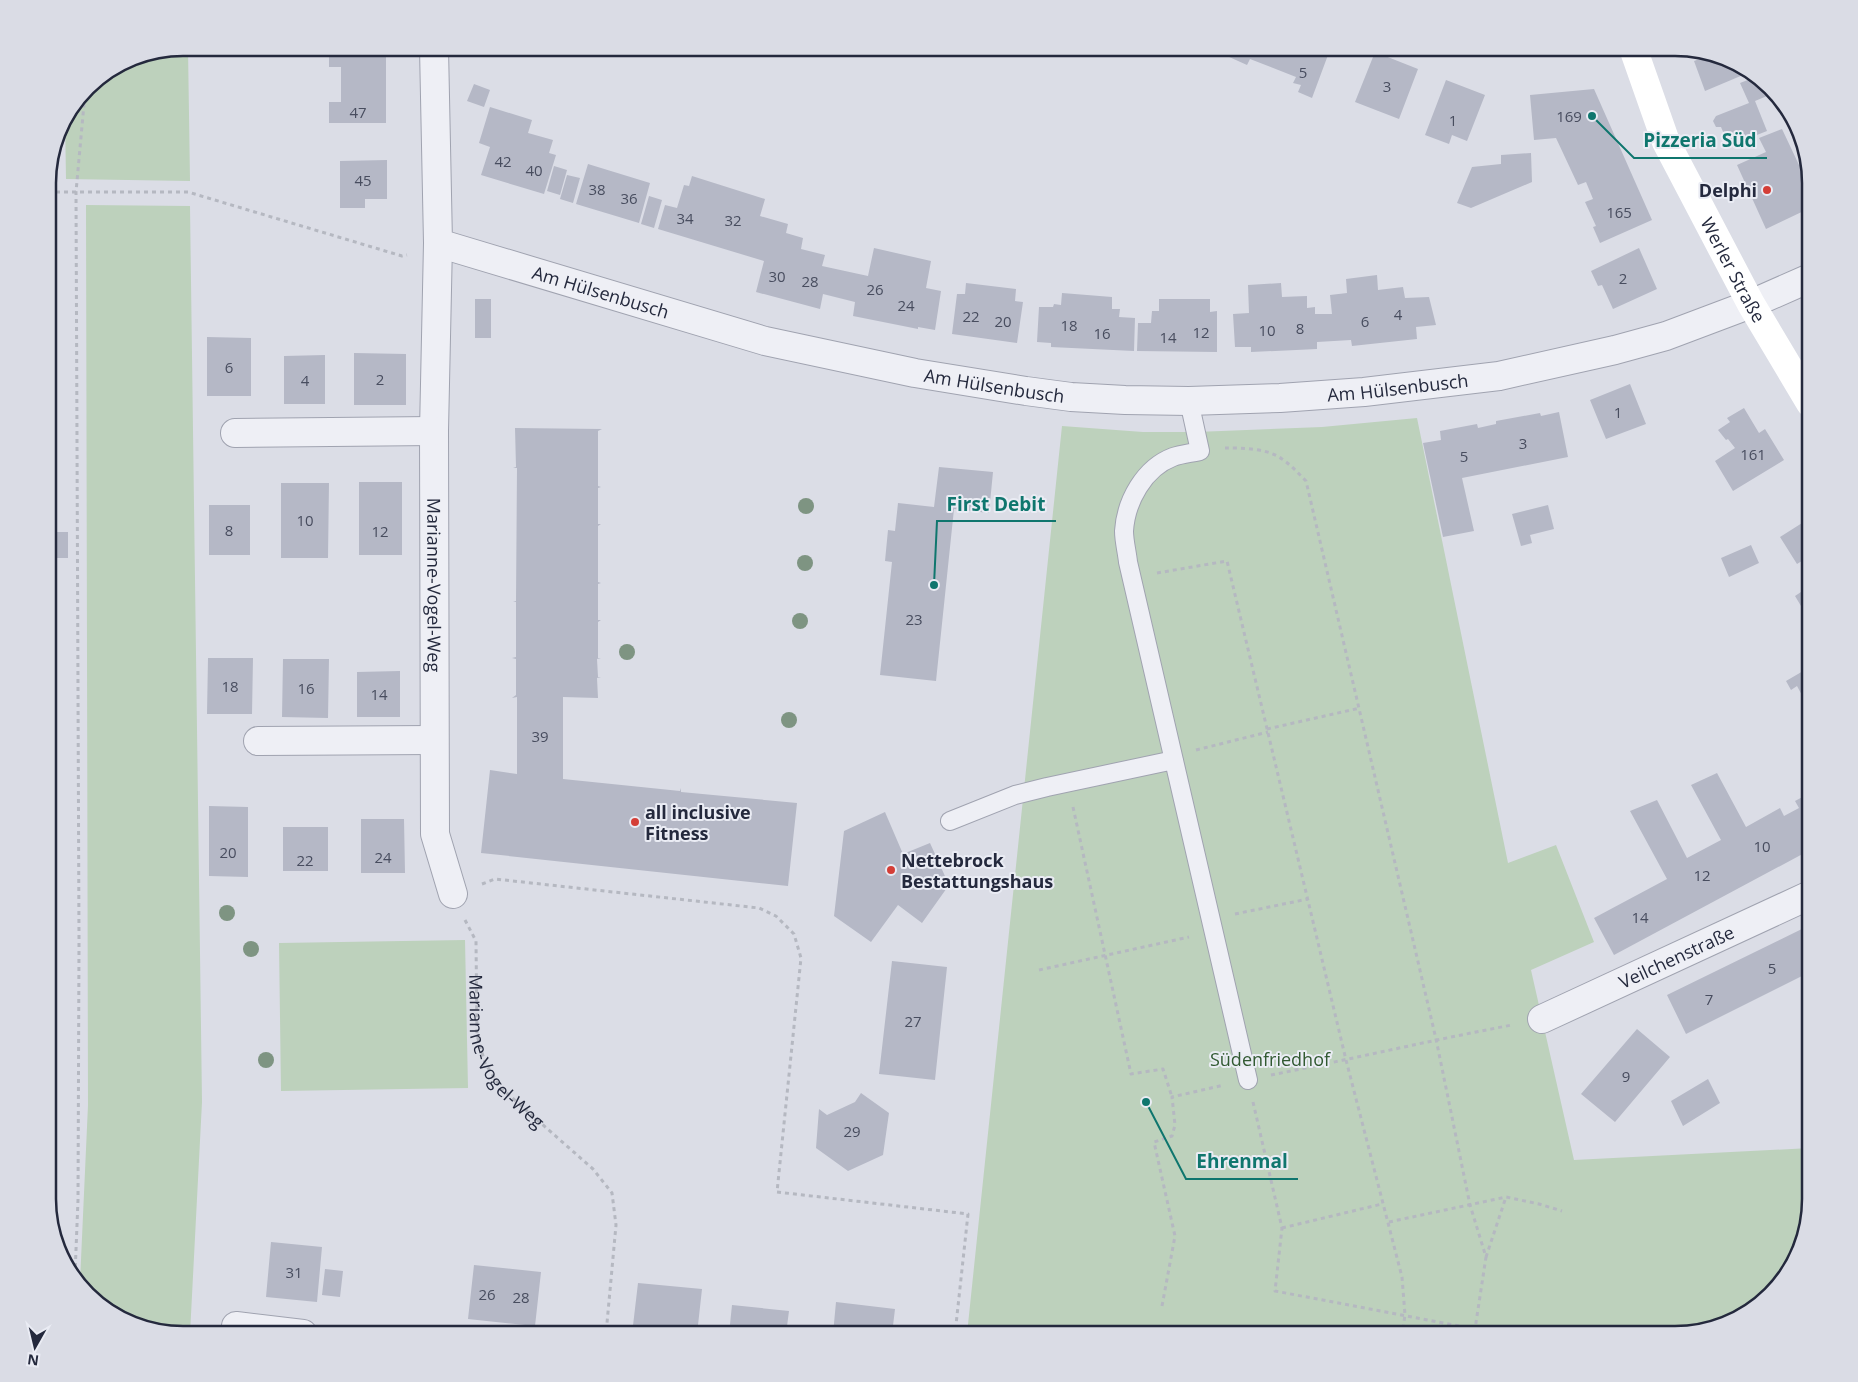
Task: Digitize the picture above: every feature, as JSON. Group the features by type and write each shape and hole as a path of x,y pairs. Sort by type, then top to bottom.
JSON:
{"main road":[{"name":"Werler Straße","path":"1636,56 1666,142 1751,304 1802,390"}],"street":[{"path":"434,57 438,244"},
{"name":"Am Hülsenbusch","path":"438,244 765,341 896,369 1071,397 1189,401 1280,398 1364,392 1499,376 1605,353 1666,336 1751,304 1802,282"},
{"name":"Marianne-Vogel-Weg","path":"438,244 434,431 435,834 453,894"},
{"path":"235,432 434,431"},
{"path":"258,741 434,740"},
{"name":"Veilchenstraße","path":"1542,1019 1802,899"}],"lane":[{"path":"1189,401 1200,451 1173,457 1151,472 1138,488 1126,512 1124,533 1132,578 1248,1080"},
{"path":"950,821 1015,795 1174,758"}],"path":[{"path":"75,1265 78,1200 79,942 76,192 84,104"},
{"path":"57,192 188,192 402,256 438,244"},
{"path":"1200,451 1246,448 1264,452 1281,458 1306,481 1436,1039 1470,1204 1486,1257"},
{"path":"1132,578 1227,561 1346,1060 1402,1277 1405,1315 1403,1326"},
{"path":"1174,758 1267,730 1360,708"},
{"path":"1068,782 1131,1074 1163,1069 1172,1097 1175,1125 1172,1136 1154,1142 1175,1236 1162,1306"},
{"path":"453,894 494,879 759,908 776,916 794,934 801,958 777,1192 968,1214 956,1326"},
{"name":"Marianne-Vogel-Weg","path":"453,894 476,941 478,1035 485,1063 501,1088 593,1169 612,1193 616,1225 607,1326"},
{"path":"1039,970 1106,955 1308,899"},
{"path":"1172,1097 1436,1039 1542,1019"},
{"path":"1248,1080 1282,1228 1274,1291 1460,1326"},
{"path":"1475,1326 1486,1257 1506,1197"},
{"path":"1388,1222 1506,1197 1562,1210"},
{"path":"1282,1228 1382,1204"}],"green space":[{"path":"188,57 190,181 66,179 65,136 73,120 93,93 120,73 142,63 158,59"},
{"path":"86,205 190,206 202,1102 190,1326 158,1323 142,1319 120,1309 99,1294 80,1272 88,1105"},
{"name":"Südenfriedhof","path":"1417,418 1508,863 1556,845 1594,942 1531,970 1574,1160 1802,1148 1801,1215 1792,1247 1785,1262 1770,1283 1759,1294 1731,1313 1691,1325 1675,1326 968,1326 1062,426 1143,432 1322,427"},
{"path":"465,940 468,1088 281,1091 279,943"}],"building":[{"path":"1228,56 1328,56 1312,98 1298,92 1301,85 1293,83 1296,77 1250,59 1247,65"},
{"path":"1373,56 1386,56 1418,69 1399,119 1355,102"},
{"path":"329,57 386,57 386,123 329,123 329,102 341,102 341,67 329,67"},
{"path":"1699,59 1716,63 1742,75 1705,91 1694,61"},
{"path":"1446,80 1485,95 1467,141 1452,135 1449,144 1425,135"},
{"path":"1748,80 1767,96 1755,101 1767,131 1729,146 1721,127 1716,127 1713,121 1716,116 1749,103 1740,83"},
{"path":"474,84 490,90 484,107 467,101"},
{"path":"1594,89 1652,220 1600,243 1593,227 1596,226 1585,202 1593,199 1586,182 1578,185 1556,138 1534,140 1530,95"},
{"path":"490,107 532,120 528,133 553,140 549,153 556,155 544,194 481,175 490,147 479,143"},
{"path":"1782,129 1801,167 1802,212 1766,229 1737,165 1766,152 1759,138"},
{"path":"1531,153 1532,182 1471,208 1457,203 1472,167 1501,164 1501,155"},
{"path":"387,160 387,199 365,199 365,208 340,208 340,161"},
{"path":"588,164 650,183 639,223 576,204"},
{"path":"554,166 567,170 560,195 547,191"},
{"path":"567,175 580,178 573,203 560,199"},
{"path":"692,176 765,199 760,216 788,224 786,233 803,238 801,249 825,255 822,266 868,276 874,248 931,261 926,288 941,291 935,330 918,327 918,329 853,316 855,302 823,294 820,309 756,292 764,261 658,229 665,205 677,208 684,185 689,186"},
{"path":"649,196 662,200 654,228 641,224"},
{"path":"1639,248 1657,289 1613,309 1602,285 1598,286 1591,271"},
{"path":"1377,275 1378,290 1403,287 1405,298 1429,297 1436,325 1416,327 1417,339 1352,346 1351,340 1317,342 1317,349 1251,352 1251,347 1235,347 1233,314 1249,313 1248,285 1281,283 1282,297 1307,296 1307,308 1315,307 1315,314 1332,314 1330,295 1347,293 1346,279"},
{"path":"966,283 1016,289 1015,301 1023,302 1017,343 952,334 957,294 965,294"},
{"path":"1062,293 1112,297 1112,309 1120,309 1119,317 1135,318 1134,351 1051,347 1051,343 1037,342 1039,307 1053,307 1054,304 1061,305"},
{"path":"475,299 491,299 491,338 475,338"},
{"path":"1159,299 1210,299 1210,312 1217,311 1217,352 1137,351 1138,323 1151,323 1152,311 1159,311"},
{"path":"207,337 251,338 251,396 207,396"},
{"path":"354,353 406,354 406,405 354,405"},
{"path":"325,355 325,404 284,404 284,356"},
{"path":"1630,384 1646,424 1606,439 1590,400"},
{"path":"1744,408 1759,433 1765,429 1784,460 1733,491 1715,461 1735,448 1718,430 1730,422 1727,418"},
{"path":"1559,412 1568,457 1462,478 1474,531 1443,537 1423,443 1441,440 1440,431 1477,424 1478,428 1496,424 1496,421 1540,413 1541,416"},
{"path":"515,428 602,429 598,431 598,486 601,487 598,488 598,524 601,524 598,526 598,582 601,583 598,584 598,620 601,620 598,622 598,658 601,658 597,659 598,677 601,677 597,678 598,698 563,697 563,779 680,791 681,788 681,792 797,803 788,886 481,853 490,770 517,774 517,697 512,698 516,695 516,659 512,658 516,657 516,602 513,602 516,601 517,468 513,468 516,467"},
{"path":"939,467 993,472 989,513 954,509 936,681 880,675 892,562 885,561 888,530 895,531 898,503 934,507"},
{"path":"359,482 402,482 402,555 359,555"},
{"path":"281,483 329,483 328,558 281,558"},
{"path":"209,505 250,505 250,555 209,555"},
{"path":"1548,505 1554,529 1530,535 1532,543 1521,546 1512,514"},
{"path":"1802,523 1802,561 1797,564 1780,537"},
{"path":"57,532 68,532 68,558 57,558"},
{"path":"1751,545 1759,563 1729,577 1721,558"},
{"path":"1802,591 1802,608 1795,596"},
{"path":"208,658 253,658 252,714 207,714"},
{"path":"283,659 329,659 328,718 282,717"},
{"path":"400,671 400,717 357,717 357,672"},
{"path":"1802,672 1802,695 1797,686 1791,690 1786,681"},
{"path":"1717,773 1746,827 1780,808 1784,816 1799,808 1795,801 1802,797 1802,854 1614,955 1594,918 1667,879 1630,811 1657,800 1687,858 1721,840 1691,785"},
{"path":"209,806 248,807 248,877 209,876"},
{"name":"Nettebrock Bestattungshaus","path":"885,812 903,854 930,843 949,885 922,923 898,905 871,942 834,916 844,831"},
{"path":"361,819 404,819 405,873 361,873"},
{"path":"283,827 328,827 328,871 283,871"},
{"path":"1802,929 1802,976 1686,1034 1667,995"},
{"path":"892,961 947,967 935,1080 879,1074"},
{"path":"1637,1029 1670,1057 1615,1122 1581,1094"},
{"path":"1708,1079 1720,1103 1683,1126 1671,1101"},
{"path":"861,1093 889,1113 883,1155 848,1171 816,1148 819,1109 827,1115 855,1102"},
{"path":"271,1242 322,1247 317,1302 266,1297"},
{"path":"474,1265 541,1272 535,1326 468,1319"},
{"path":"325,1269 343,1271 340,1297 322,1295"},
{"path":"638,1283 702,1289 698,1326 633,1326"},
{"path":"836,1302 895,1309 893,1326 834,1326"},
{"path":"732,1305 789,1311 787,1326 730,1326"}],"place":[{"name":"Pizzeria Süd","path":"1592,116"},
{"name":"Delphi","path":"1767,190"},
{"name":"First Debit","path":"934,585"},
{"name":"all inclusive Fitness","path":"635,822"},
{"name":"Nettebrock Bestattungshaus","path":"891,870"},
{"name":"Ehrenmal","path":"1146,1102"}]}
